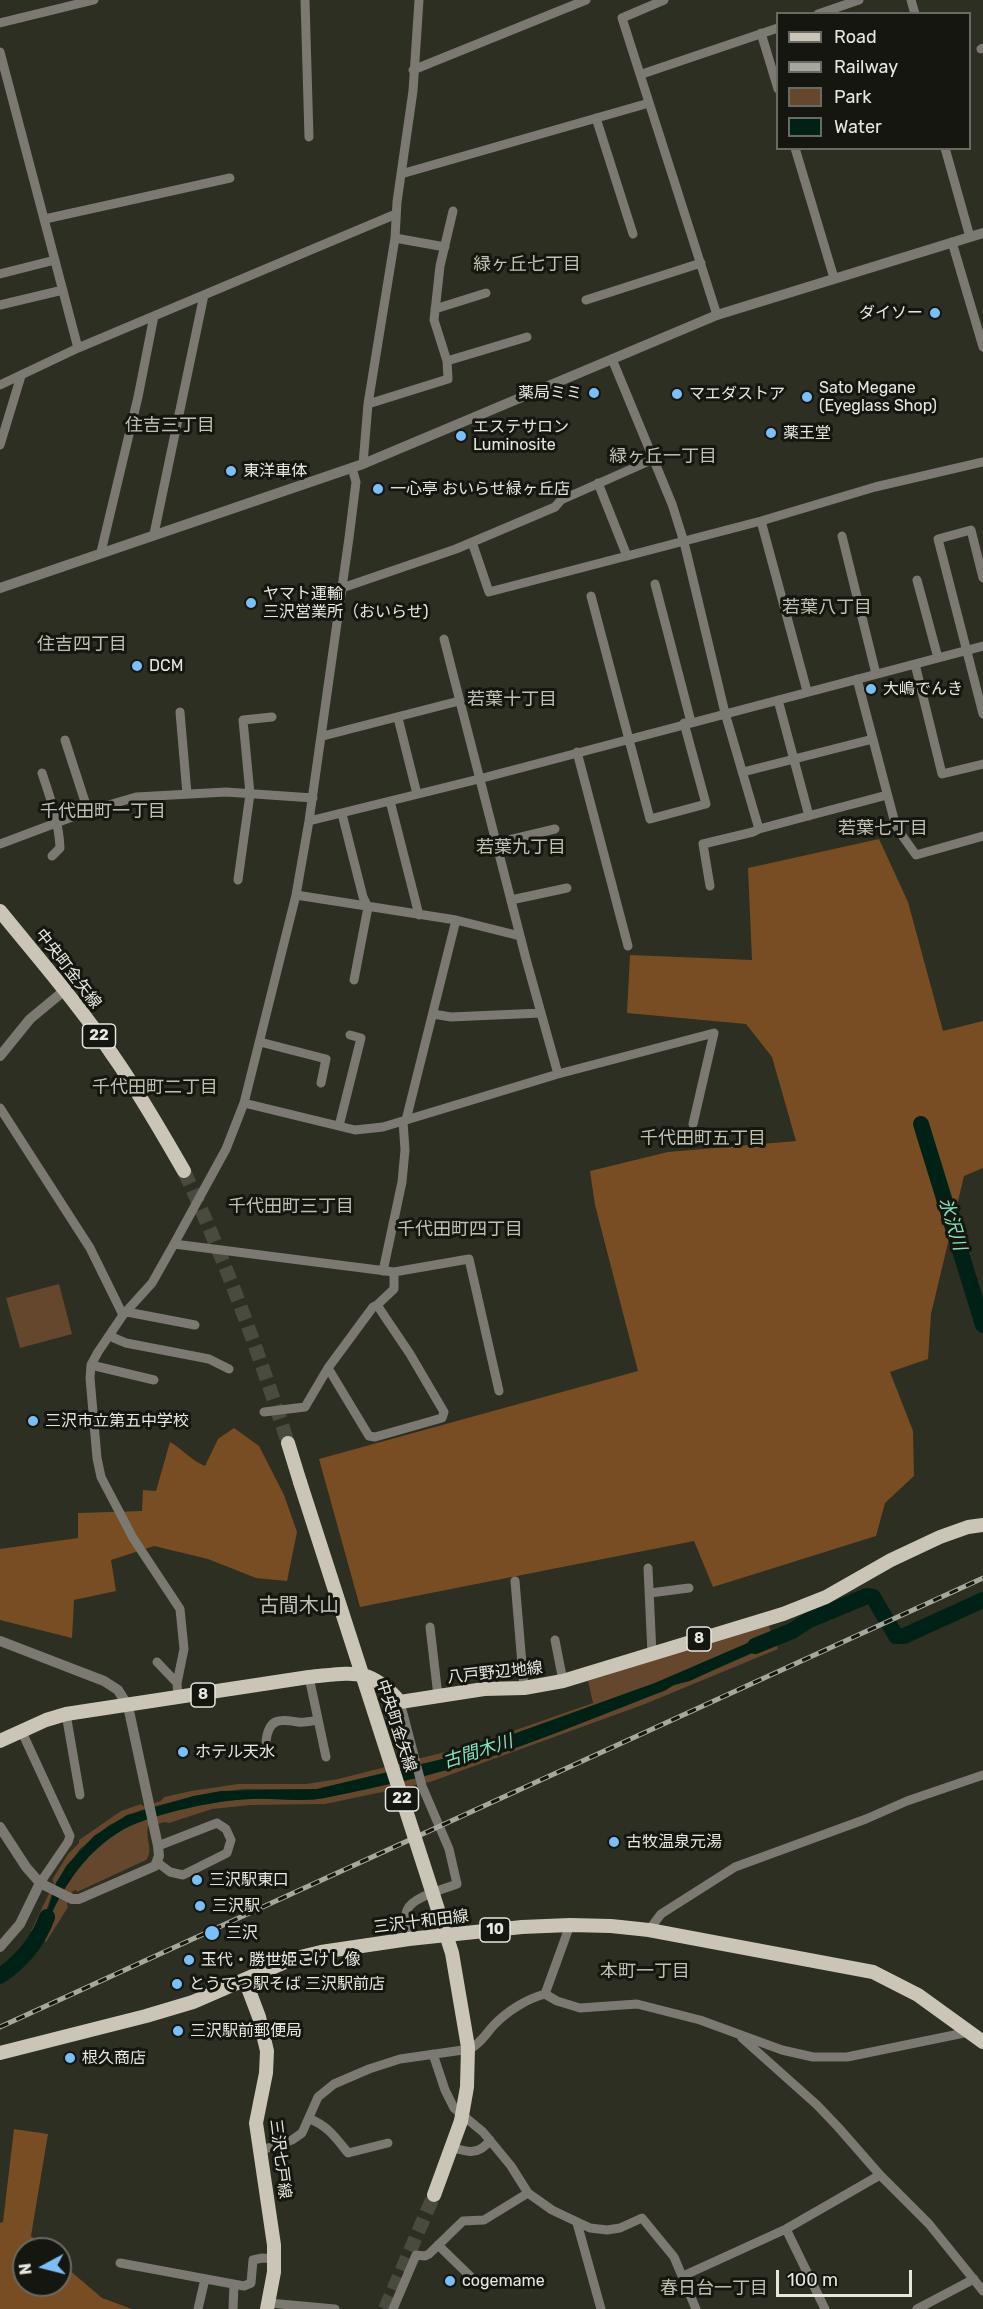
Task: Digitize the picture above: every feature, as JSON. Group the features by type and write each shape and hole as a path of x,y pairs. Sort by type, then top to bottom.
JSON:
{"main road":[{"name":"中央町金矢線","path":"0,911 65,990 114,1056 150,1112 184,1172"},
{"name":"中央町金矢線","path":"288,1443 452,1953 464,2011 468,2047 467,2087 461,2121 434,2195"},
{"name":"八戸野辺地線","path":"400,1702 503,1687 524,1688 563,1681 652,1654 783,1614 826,1597 891,1560 940,1537 968,1527 983,1525"},
{"name":"8","path":"0,1741 21,1730 66,1714 309,1677 342,1674 368,1675 377,1679 400,1702"},
{"name":"三沢十和田線","path":"1,2051 165,2011 193,2002 292,1959 321,1952 409,1939 522,1927 570,1925 649,1930 873,1972 918,1995 983,2042"},
{"name":"三沢七戸線","path":"245,1980 259,2017 267,2051 266,2073 256,2123 272,2225 274,2259 268,2306"}],"street":[{"path":"305,0 309,137"},
{"path":"178,1698 177,1683 184,1649 180,1609 133,1538 101,1477 97,1458 90,1378 91,1365 125,1314 152,1283 226,1149 244,1103 296,895 323,736 358,466 395,238 396,214 413,91 419,0"},
{"path":"413,70 586,0"},
{"path":"664,0 622,18 642,74 649,103 717,315"},
{"path":"821,0 822,12 859,0"},
{"path":"0,23 88,1"},
{"path":"642,74 776,27"},
{"path":"761,33 776,86"},
{"path":"0,52 78,348"},
{"path":"401,174 649,103"},
{"path":"596,118 633,234"},
{"path":"796,150 834,278"},
{"path":"946,150 970,237"},
{"path":"45,219 230,178"},
{"path":"368,404 448,379 447,361 434,320 444,246 453,211"},
{"path":"0,385 78,348 396,214"},
{"path":"0,588 358,466 717,315 983,233"},
{"path":"395,238 444,246"},
{"path":"952,242 983,347"},
{"path":"0,274 55,260"},
{"path":"586,300 701,263"},
{"path":"0,305 63,290"},
{"path":"435,309 486,293"},
{"path":"154,534 204,295"},
{"path":"101,552 138,398 154,316"},
{"path":"447,361 528,337"},
{"path":"612,359 672,504 684,542 725,713 759,829"},
{"path":"0,445 21,376"},
{"path":"342,588 472,542 555,507 561,500 654,459"},
{"path":"472,542 489,592 684,542 875,487 983,462"},
{"path":"598,483 627,556"},
{"path":"761,521 807,691"},
{"path":"983,579 971,531 938,539 983,714"},
{"path":"842,536 876,674"},
{"path":"917,580 938,658"},
{"path":"591,596 650,819 706,804 655,584"},
{"path":"444,639 558,1074"},
{"path":"309,821 479,779 983,646"},
{"path":"915,664 942,774 983,764"},
{"path":"857,679 896,826 916,855 983,836"},
{"path":"778,700 809,816"},
{"path":"323,736 459,701"},
{"path":"180,712 187,794"},
{"path":"238,880 249,794 243,720 272,717"},
{"path":"398,718 417,794"},
{"path":"743,772 873,739"},
{"path":"65,740 88,811"},
{"path":"577,752 628,946"},
{"path":"42,773 54,811 60,848 52,856"},
{"path":"0,844 88,811 136,796 249,794 313,798"},
{"path":"710,886 704,844 887,795"},
{"path":"390,801 419,915"},
{"path":"342,814 363,897 368,907 354,980"},
{"path":"496,843 555,829"},
{"path":"511,900 567,888"},
{"path":"296,895 456,920 520,936"},
{"path":"383,1271 402,1182 405,1121 456,920"},
{"path":"1,1051 30,1019 65,990"},
{"path":"433,1014 451,1017 541,1013"},
{"path":"244,1103 355,1130 366,1129 405,1121 558,1074 714,1033 693,1124"},
{"path":"339,1126 361,1038 350,1035"},
{"path":"260,1042 326,1059 321,1083"},
{"path":"0,1108 90,1248 125,1314"},
{"path":"174,1244 394,1272 469,1259 499,1391"},
{"path":"264,1412 305,1407 328,1368 373,1307 394,1289 394,1272"},
{"path":"328,1368 369,1436 375,1437 442,1418 444,1412 410,1354 377,1305"},
{"path":"125,1314 195,1325"},
{"path":"111,1334 114,1338 126,1343 209,1359 229,1369"},
{"path":"91,1365 154,1380"},
{"path":"648,1568 652,1654"},
{"path":"515,1581 524,1688"},
{"path":"650,1593 689,1588"},
{"path":"430,1626 438,1696"},
{"path":"555,1640 563,1681"},
{"path":"0,1641 104,1681 118,1690 128,1706 159,1856 155,1866 91,1894 72,1899 43,1884 26,1867 1,1830"},
{"path":"157,1662 177,1683"},
{"path":"309,1677 326,1757"},
{"path":"400,1702 422,1785 449,1849 457,1884 416,1900 410,1906 406,1911 409,1939"},
{"path":"66,1714 80,1795"},
{"path":"266,1741 267,1732 275,1721 282,1719 299,1722 318,1720"},
{"path":"0,1947 20,1924 70,1836 21,1730"},
{"path":"649,1930 661,1914 735,1867 866,1819 907,1801 983,1775"},
{"path":"157,1862 170,1872 183,1875 227,1853 231,1840 226,1829 217,1822 158,1846"},
{"path":"259,2151 292,2140 302,2133 318,2097 334,2084 400,2059 470,2049 479,2044 505,2015 524,2002 545,1994 570,1925"},
{"path":"545,1994 557,2001 580,2008 637,2004 736,2032 782,2050 813,2057 847,2057 969,2032"},
{"path":"736,2032 818,2105 880,2175 929,2224 983,2291"},
{"path":"433,2054 445,2090 454,2108 490,2140 511,2166 528,2193 552,2210 590,2228 607,2230 620,2228 642,2218 674,2257 696,2309"},
{"path":"310,2119 323,2124 332,2131 348,2152 388,2143"},
{"path":"451,2147 466,2152 477,2152 484,2148 490,2140"},
{"path":"683,2276 786,2229 880,2175"},
{"path":"393,2309 416,2256 425,2256 463,2221 484,2220 528,2193"},
{"path":"577,2223 601,2309"},
{"path":"786,2229 825,2309"},
{"path":"438,2245 472,2278"},
{"path":"120,2263 244,2286 251,2283 253,2260 274,2259"},
{"path":"198,2309 205,2279"},
{"path":"917,2309 974,2279"},
{"path":"233,2309 234,2284"},
{"path":"268,2306 335,2309"}],"green space":[{"path":"59,1284 72,1334 20,1348 6,1298"},
{"path":"769,1626 771,1633 655,1683 447,1758 317,1789 244,1789 194,1796 141,1810 109,1825 80,1849 56,1883 37,1936 31,1931 54,1883 52,1880 68,1854 79,1843 79,1840 121,1811 141,1804 143,1806 161,1801 164,1797 238,1784 306,1784 338,1779 473,1745 593,1703 588,1681 756,1628"},
{"path":"776,1643 778,1649 645,1704 430,1782 325,1804 251,1805 212,1809 169,1823 148,1826 149,1853 146,1860 77,1892 73,1891 67,1904 68,1907 46,1942 41,1938 55,1906 84,1862 109,1839 136,1823 186,1808 223,1802 252,1799 319,1799 456,1768 666,1690 675,1684 689,1681"}],"shaded area":[{"path":"879,839 908,902 943,1031 983,1021 983,1168 964,1176 931,1314 928,1359 890,1372 913,1431 914,1476 885,1503 876,1536 713,1587 694,1541 360,1607 319,1459 638,1371 595,1205 590,1171 668,1152 796,1141 772,1057 746,1024 627,1013 630,955 752,960 748,868"},
{"path":"234,1428 259,1446 284,1495 297,1532 287,1581 256,1578 208,1559 154,1546 111,1560 116,1591 74,1600 72,1638 0,1620 0,1549 78,1538 78,1513 142,1511 143,1490 156,1491 170,1442 205,1466 218,1439"},
{"path":"14,2129 48,2134 32,2237 12,2237 12,2297 72,2297 72,2272 102,2298 132,2309 0,2309 0,2223 3,2222"}],"water":[{"path":"771,1633 776,1643 692,1680 539,1740 456,1768 319,1799 252,1799 223,1802 186,1808 136,1823 109,1839 84,1862 55,1906 41,1938 37,1936 56,1883 67,1865 94,1836 127,1815 194,1796 221,1791 317,1789 447,1758 655,1683"}],"waterway":[{"name":"氷沢川","path":"921,1124 983,1325"},
{"name":"古間木川","path":"755,1646 867,1596 873,1597 896,1636 904,1636 983,1600"},
{"name":"古間木川","path":"0,1976 28,1950 39,1935 47,1917"}],"tunnel":[{"path":"184,1171 240,1306 288,1443"},
{"path":"385,2309 434,2195"}],"railway":[{"path":"0,2027 983,1578"}],"place":[{"name":"ダイソー","path":"935,313"},
{"name":"薬局ミミ","path":"594,393"},
{"name":"マエダストア","path":"677,394"},
{"name":"Sato Megane (Eyeglass Shop)","path":"807,397"},
{"name":"薬王堂","path":"771,433"},
{"name":"エステサロン Luminosite","path":"461,436"},
{"name":"東洋車体","path":"231,471"},
{"name":"一心亭 おいらせ緑ヶ丘店","path":"378,489"},
{"name":"ヤマト運輸 三沢営業所（おいらせ)","path":"251,603"},
{"name":"DCM","path":"137,666"},
{"name":"大嶋でんき","path":"871,689"},
{"name":"三沢市立第五中学校","path":"33,1421"},
{"name":"ホテル天水","path":"183,1752"},
{"name":"古牧温泉元湯","path":"614,1842"},
{"name":"三沢駅東口","path":"197,1880"},
{"name":"三沢駅","path":"200,1906"},
{"name":"三沢","path":"212,1933"},
{"name":"玉代・勝世姫こけし像","path":"189,1960"},
{"name":"とうてつ駅そば 三沢駅前店","path":"177,1984"},
{"name":"三沢駅前郵便局","path":"178,2031"},
{"name":"根久商店","path":"70,2058"},
{"name":"cogemame","path":"450,2281"}],"district":[{"name":"緑ヶ丘七丁目","path":"527,265"},
{"name":"住吉三丁目","path":"170,426"},
{"name":"緑ヶ丘一丁目","path":"663,457"},
{"name":"若葉八丁目","path":"827,608"},
{"name":"住吉四丁目","path":"82,645"},
{"name":"若葉十丁目","path":"512,700"},
{"name":"千代田町一丁目","path":"103,812"},
{"name":"若葉七丁目","path":"883,829"},
{"name":"若葉九丁目","path":"521,848"},
{"name":"千代田町二丁目","path":"155,1088"},
{"name":"千代田町五丁目","path":"703,1139"},
{"name":"千代田町三丁目","path":"291,1207"},
{"name":"千代田町四丁目","path":"460,1230"},
{"name":"古間木山","path":"299,1606"},
{"name":"本町一丁目","path":"645,1972"},
{"name":"春日台一丁目","path":"714,2289"}]}
